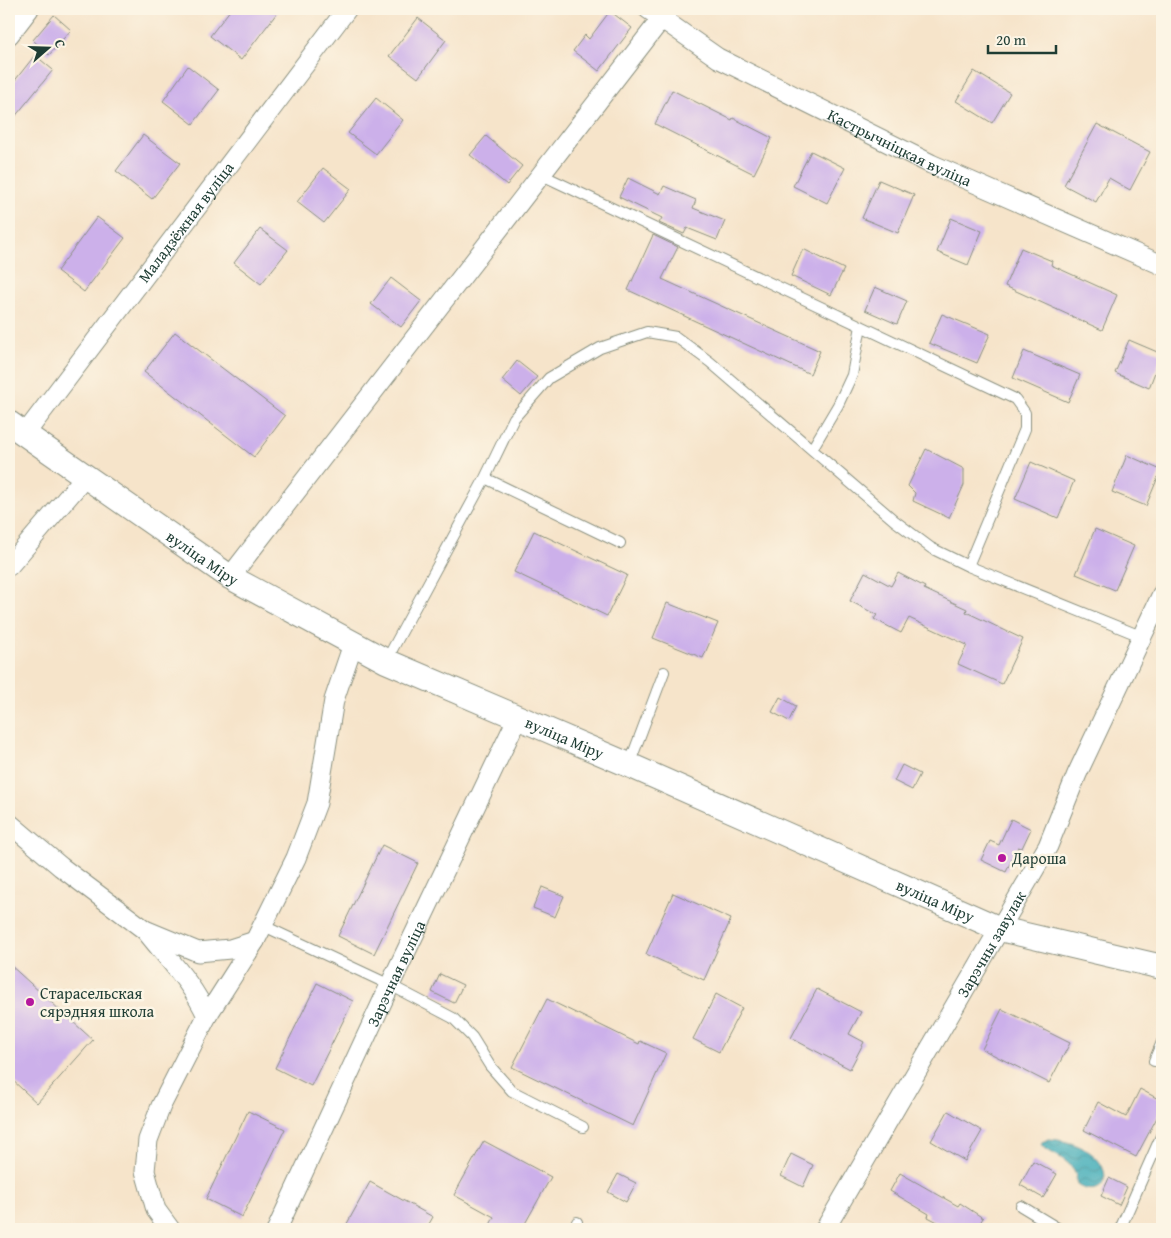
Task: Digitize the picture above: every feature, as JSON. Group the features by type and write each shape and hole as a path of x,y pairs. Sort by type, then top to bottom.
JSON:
{"street":[{"path":"9,36 29,9"},
{"name":"Маладзёжная вуліца","path":"17,428 347,9"},
{"path":"230,577 542,175 660,12"},
{"name":"Кастрычніцкая вуліца","path":"660,12 718,58 931,164 1162,265"},
{"name":"вуліца Міру","path":"17,428 230,577 386,661 1000,929 1162,967"},
{"path":"9,566 85,477"},
{"name":"Зарэчны завулак","path":"825,1229 1048,846 1078,774 1162,594"},
{"path":"170,1229 156,1210 145,1171 148,1140 161,1106 207,1016 259,933 296,858 317,803 334,700 353,644"},
{"name":"Зарэчная вуліца","path":"277,1229 390,985 518,717"},
{"path":"9,823 61,867 145,930 198,952 230,949 259,933"},
{"path":"145,930 202,1004 207,1016"}],"lane":[{"path":"542,175 1015,399 1025,413 1025,429 968,566"},
{"path":"812,449 838,405 852,375 861,326"},
{"path":"386,661 485,478 514,418 549,378 600,348 647,332 676,337 710,362 895,521 932,548 968,566 1143,637"},
{"path":"485,478 620,543"},
{"path":"628,765 664,672"},
{"path":"259,933 390,985 453,1018 472,1037 490,1066 512,1091 583,1127"},
{"path":"1154,1062 1162,1042"},
{"path":"1120,1229 1162,1134"},
{"path":"1021,1206 1059,1229"}],"water":[{"path":"1049,1139 1074,1144 1096,1157 1104,1171 1104,1182 1101,1186 1093,1190 1077,1185 1075,1173 1068,1163 1041,1144"}],"building":[{"path":"231,9 280,9 241,60 210,36"},
{"path":"610,11 632,28 599,71 573,51 585,35 589,39"},
{"path":"54,15 71,30 49,55 33,40"},
{"path":"418,18 446,40 418,78 389,56"},
{"path":"35,55 53,70 9,124 9,88"},
{"path":"188,66 219,90 193,124 163,101"},
{"path":"974,71 1010,93 992,123 956,101"},
{"path":"672,90 772,138 754,174 655,124"},
{"path":"376,98 403,120 376,154 348,133"},
{"path":"1097,124 1150,152 1130,190 1109,178 1096,202 1064,185"},
{"path":"143,135 180,163 152,199 116,171"},
{"path":"486,136 522,166 507,185 470,155"},
{"path":"811,151 845,168 827,203 793,186"},
{"path":"323,168 351,189 324,223 297,202"},
{"path":"628,178 660,194 664,186 696,200 693,208 725,221 717,240 687,228 684,234 659,223 662,218 619,197"},
{"path":"879,180 914,195 898,233 862,218"},
{"path":"97,217 125,238 84,292 57,271"},
{"path":"951,218 982,231 968,265 937,252"},
{"path":"260,229 288,250 261,284 234,263"},
{"path":"653,235 678,247 662,279 820,351 810,374 628,290"},
{"path":"1021,248 1052,261 1051,265 1117,295 1102,330 1005,286"},
{"path":"803,249 844,269 831,295 791,276"},
{"path":"391,278 421,301 401,327 371,304"},
{"path":"875,287 907,301 897,324 865,310"},
{"path":"942,314 990,334 977,363 929,343"},
{"path":"175,332 285,416 254,457 144,372"},
{"path":"1129,340 1162,354 1149,388 1115,373"},
{"path":"1024,351 1080,375 1068,402 1013,378"},
{"path":"517,361 537,377 521,396 502,380"},
{"path":"926,449 964,469 964,485 949,518 913,501 915,493 908,486"},
{"path":"1127,455 1161,470 1146,506 1112,492"},
{"path":"1031,462 1074,481 1058,518 1015,499"},
{"path":"1095,529 1134,546 1115,590 1076,574"},
{"path":"534,531 627,575 607,616 514,572"},
{"path":"865,572 891,586 898,573 925,587 924,589 967,609 966,612 1023,639 1002,684 958,664 967,645 909,618 901,633 874,619 877,615 850,601"},
{"path":"667,603 718,623 703,658 653,638"},
{"path":"780,697 796,706 789,721 772,712"},
{"path":"902,765 920,774 912,790 894,781"},
{"path":"1011,819 1031,829 1022,848 1018,847 1006,872 981,860 990,841 999,845"},
{"path":"382,845 418,863 374,954 338,936"},
{"path":"542,887 564,896 555,917 533,908"},
{"path":"673,893 731,919 704,980 646,954"},
{"name":"Старасельская сярэдняя школа","path":"9,964 93,1040 37,1103 9,1077"},
{"path":"440,974 463,985 454,1003 432,992"},
{"path":"317,983 353,1001 311,1086 275,1068"},
{"path":"817,989 861,1012 849,1034 864,1042 850,1069 791,1038"},
{"path":"716,994 742,1008 719,1052 693,1039"},
{"path":"547,999 639,1044 640,1041 666,1053 633,1126 512,1067"},
{"path":"1002,1009 1070,1043 1049,1083 982,1049"},
{"path":"1140,1089 1162,1101 1162,1108 1136,1157 1084,1130 1098,1102 1126,1117"},
{"path":"248,1111 285,1129 242,1217 206,1199"},
{"path":"948,1111 982,1131 965,1161 931,1141"},
{"path":"484,1141 551,1177 522,1229 488,1229 494,1217 454,1195"},
{"path":"791,1154 813,1165 803,1187 781,1176"},
{"path":"1033,1161 1057,1174 1043,1198 1020,1185"},
{"path":"900,1173 958,1206 960,1203 983,1218 976,1229 951,1229 928,1217 929,1214 890,1191"},
{"path":"618,1174 636,1183 626,1202 608,1192"},
{"path":"1109,1178 1127,1187 1119,1205 1101,1196"},
{"path":"370,1182 433,1217 426,1229 344,1229"}],"place":[{"name":"Дароша","path":"1002,858"},
{"name":"Старасельская сярэдняя школа","path":"30,1002"}]}
